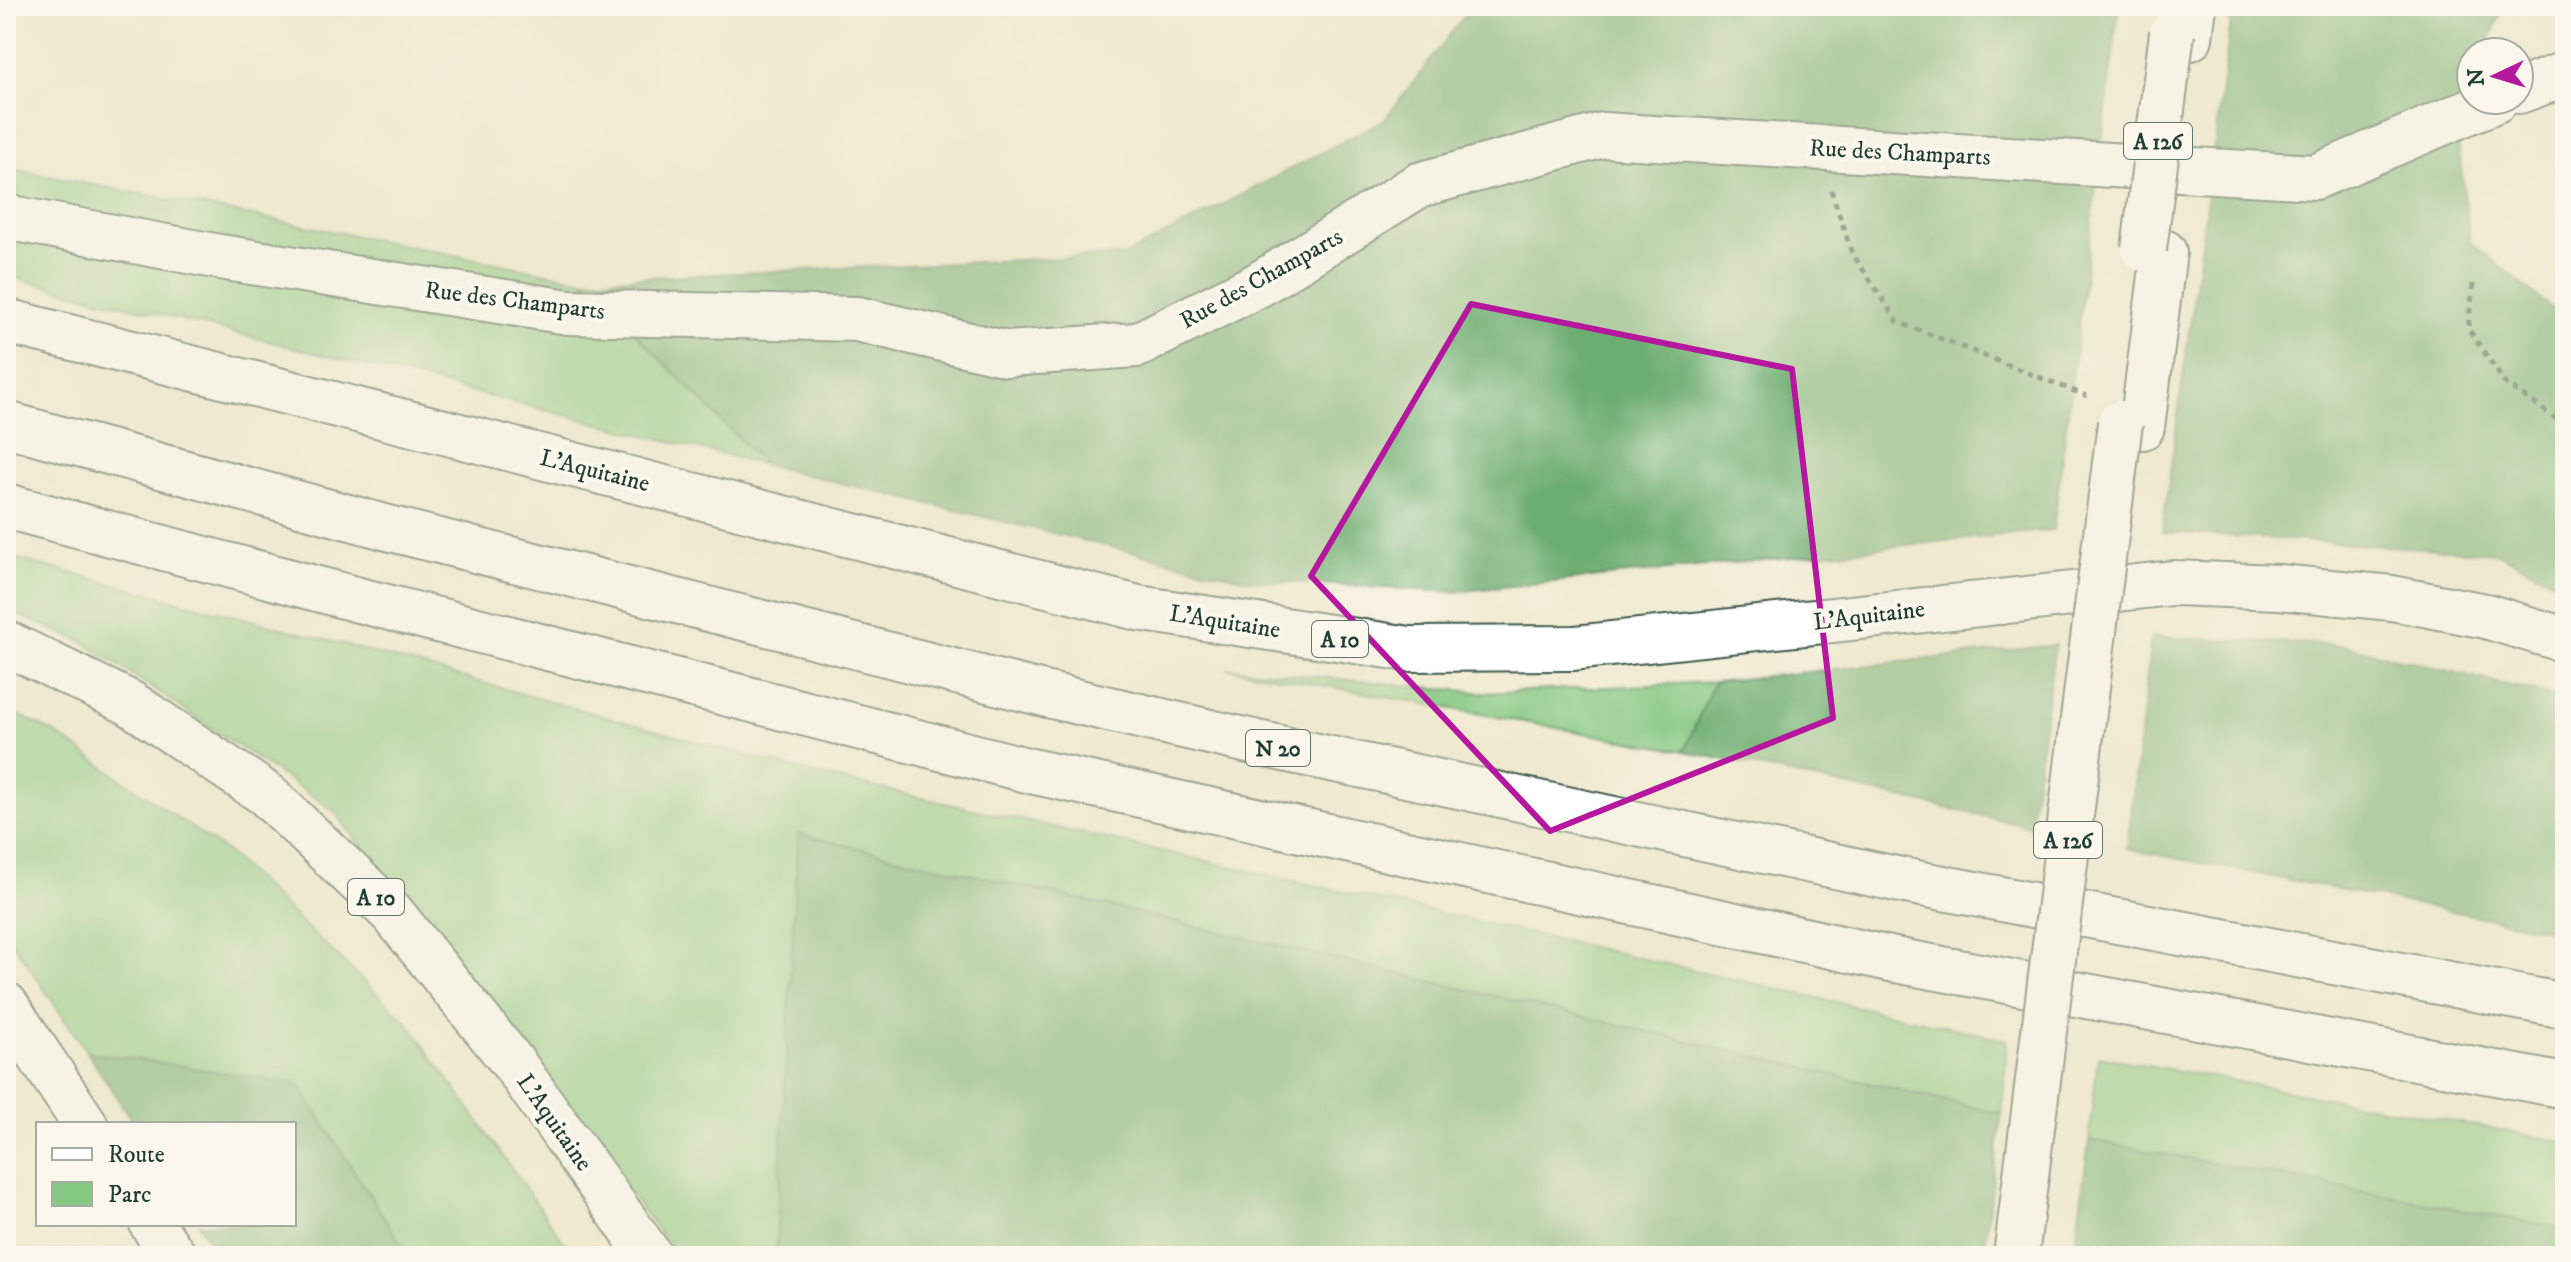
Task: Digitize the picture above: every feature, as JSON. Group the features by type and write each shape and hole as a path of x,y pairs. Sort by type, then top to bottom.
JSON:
{"main road":[{"name":"A 126","path":"2016,1256 2131,425 2183,21"},
{"path":"2535,85 2565,74"},
{"name":"Rue des Champarts","path":"6,217 220,257 568,312 857,319 1008,354 1137,345 1258,285 1419,185 1603,135 2315,177 2458,116"},
{"name":"L'Aquitaine","path":"6,321 1138,608 1409,649 1574,648 2173,583 2279,587 2392,598 2486,616 2565,640"},
{"name":"N 20","path":"6,424 392,529 1048,695 1284,749 1901,880 2565,1006"},
{"name":"A 126","path":"2038,1256 2131,425"},
{"path":"6,506 374,604 1031,771 1895,960 2565,1086"},
{"name":"L'Aquitaine","path":"6,643 130,703 266,794 381,902 514,1064 650,1256"},
{"path":"6,1005 84,1122"},
{"path":"153,1226 174,1256"}],"path":[{"path":"1818,147 1852,253 1898,322 2087,396"},
{"path":"2473,284 2468,328 2505,383 2565,425"}],"highlighted area":[{"path":"1471,304 1792,369 1833,718 1550,831 1311,576"}],"green space":[{"path":"1472,6 2119,6 2053,530 1453,592 1250,580 765,465 583,280 1126,255 1384,120"},
{"path":"2233,6 2504,6 2491,36 2455,36 2455,116 2470,242 2565,319 2565,587 2498,553 2162,532"},
{"path":"6,168 583,280 765,465 6,276"},
{"path":"6,556 811,773 2007,1040 2002,1114 798,834 776,1256 678,1256 333,810 82,641 6,610"},
{"path":"2151,637 2343,645 2565,699 2565,933 2127,849"},
{"path":"2055,645 2030,826 1684,751 1714,682"},
{"path":"1227,668 1486,693 1714,682 1684,751"},
{"path":"6,709 52,731 228,853 408,1023 574,1256 409,1256 298,1084 87,1052 6,933"},
{"path":"798,834 2002,1114 1983,1256 776,1256"},
{"path":"87,1052 298,1084 409,1256 219,1256 199,1226 296,1226 296,1122 133,1122"},
{"path":"2098,1056 2565,1142 2565,1229 2089,1140"},
{"path":"2089,1140 2565,1229 2565,1256 2074,1256"}]}
